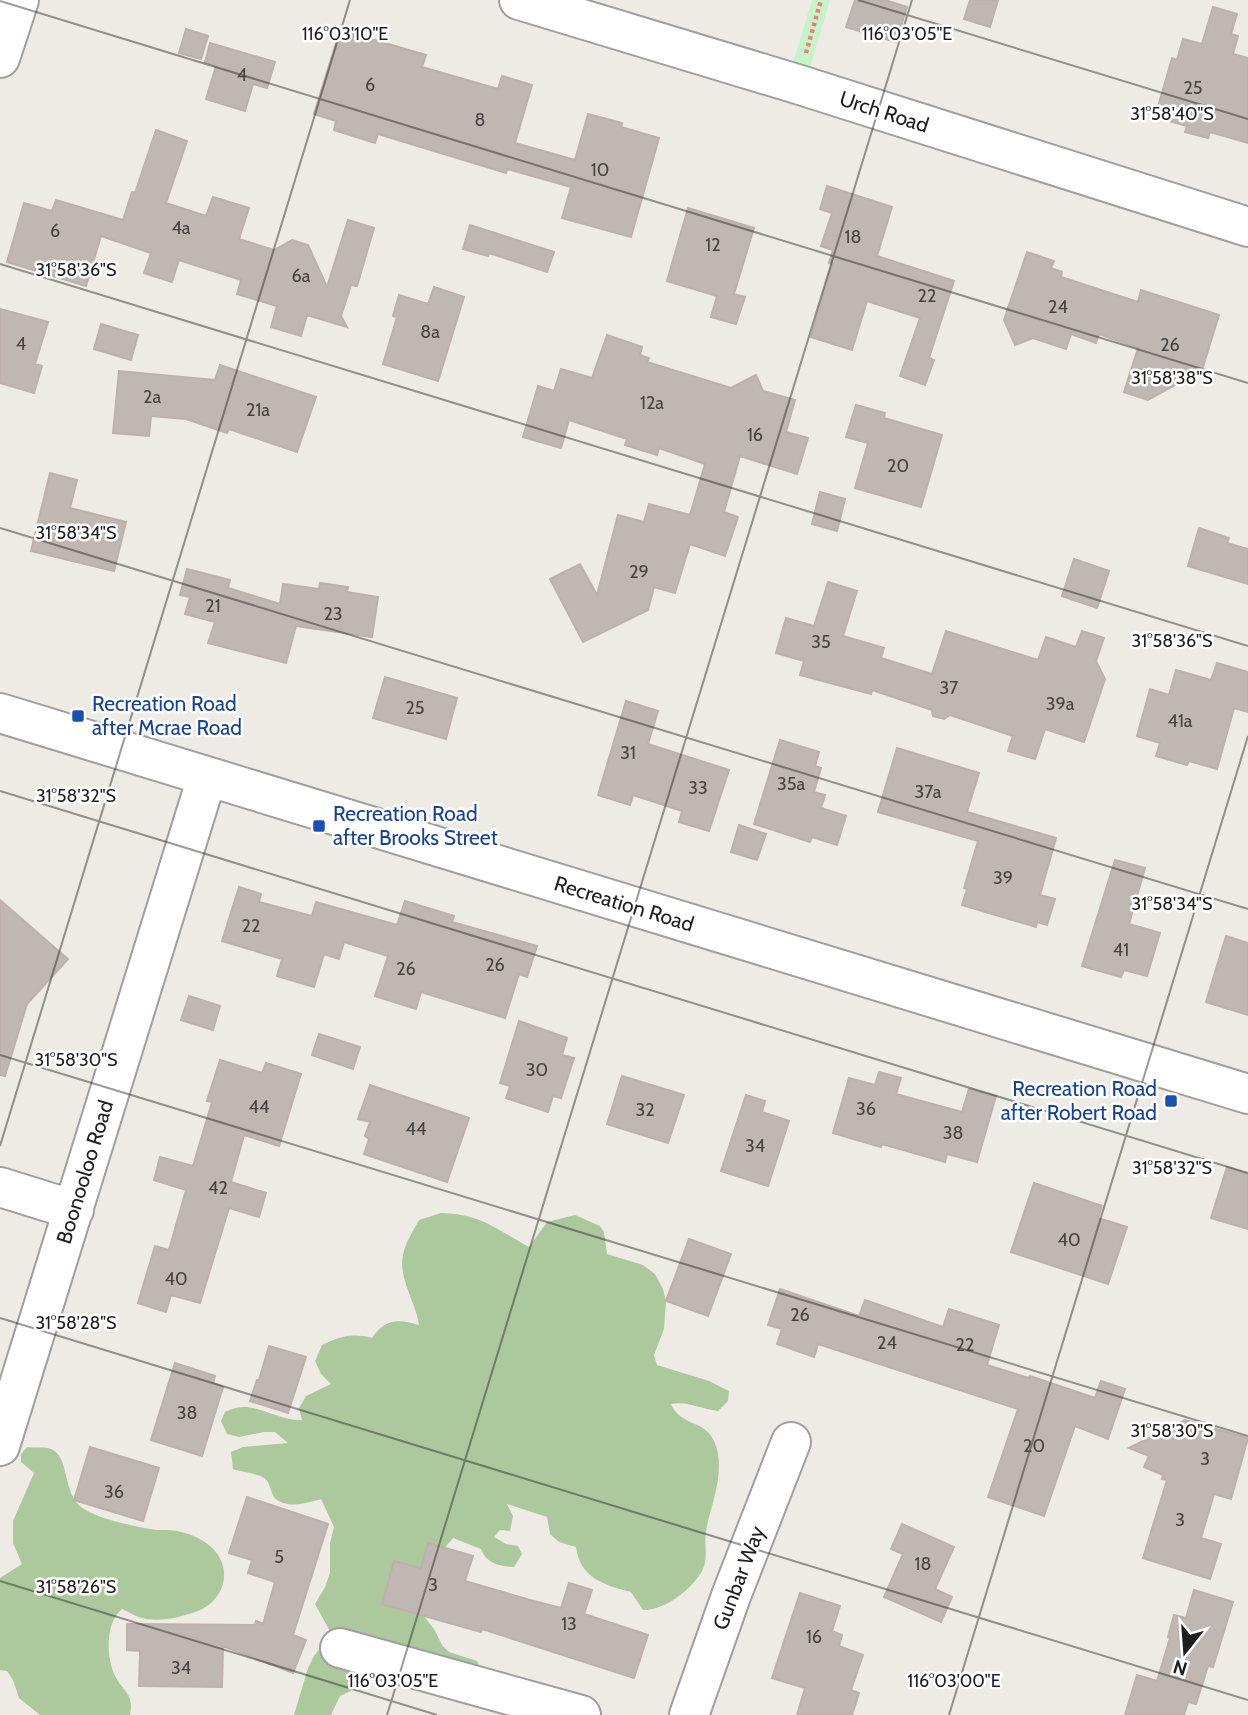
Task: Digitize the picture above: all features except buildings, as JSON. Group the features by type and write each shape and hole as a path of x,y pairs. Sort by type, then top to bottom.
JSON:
{"street":[{"path":"0,6 2,0"},
{"path":"0,58 19,0"},
{"name":"Urch Road","path":"519,0 797,84 1248,227"},
{"name":"Recreation Road","path":"0,713 1248,1094"},
{"name":"Boonooloo Road","path":"0,1444 207,777"},
{"path":"0,1187 74,1209"},
{"name":"Gunbar Way","path":"689,1715 730,1596 791,1442"},
{"path":"340,1648 580,1715"}],"path":[{"path":"797,84 821,0"}],"green space":[{"path":"812,0 830,0 807,78 790,73"},
{"path":"441,1213 478,1219 529,1247 547,1222 575,1215 600,1226 604,1232 607,1254 643,1265 655,1274 666,1301 664,1329 654,1355 657,1365 709,1381 729,1391 728,1401 718,1411 689,1404 671,1404 681,1416 710,1434 718,1452 717,1486 706,1531 703,1569 685,1591 669,1603 643,1610 631,1592 603,1583 588,1573 578,1558 576,1547 559,1542 550,1534 547,1517 507,1504 513,1516 510,1531 500,1530 494,1537 506,1544 518,1546 522,1554 514,1567 494,1563 481,1549 453,1538 432,1563 411,1570 414,1604 434,1629 442,1645 449,1652 477,1661 481,1669 375,1667 357,1688 340,1696 331,1715 294,1715 308,1668 331,1633 315,1604 330,1573 330,1543 334,1527 321,1499 296,1504 284,1503 274,1497 264,1478 233,1469 231,1452 243,1447 288,1443 275,1432 239,1437 227,1434 221,1421 225,1412 245,1407 302,1420 299,1408 306,1396 331,1384 321,1374 315,1361 322,1345 347,1336 372,1338 382,1327 393,1322 419,1325 405,1282 403,1255 419,1220"},
{"path":"27,1447 48,1448 55,1452 64,1466 72,1494 84,1509 116,1522 153,1530 187,1533 212,1548 222,1564 224,1573 221,1589 214,1600 202,1609 159,1620 144,1618 122,1609 116,1615 110,1631 110,1659 115,1676 131,1702 130,1715 40,1715 19,1698 7,1671 0,1670 0,1578 22,1564 13,1543 13,1521 34,1473 21,1462 21,1454"}],"place":[{"name":"Recreation Road after Mcrae Road","path":"78,716"},
{"name":"Recreation Road after Brooks Street","path":"319,826"},
{"name":"Recreation Road after Robert Road","path":"1171,1101"}]}
